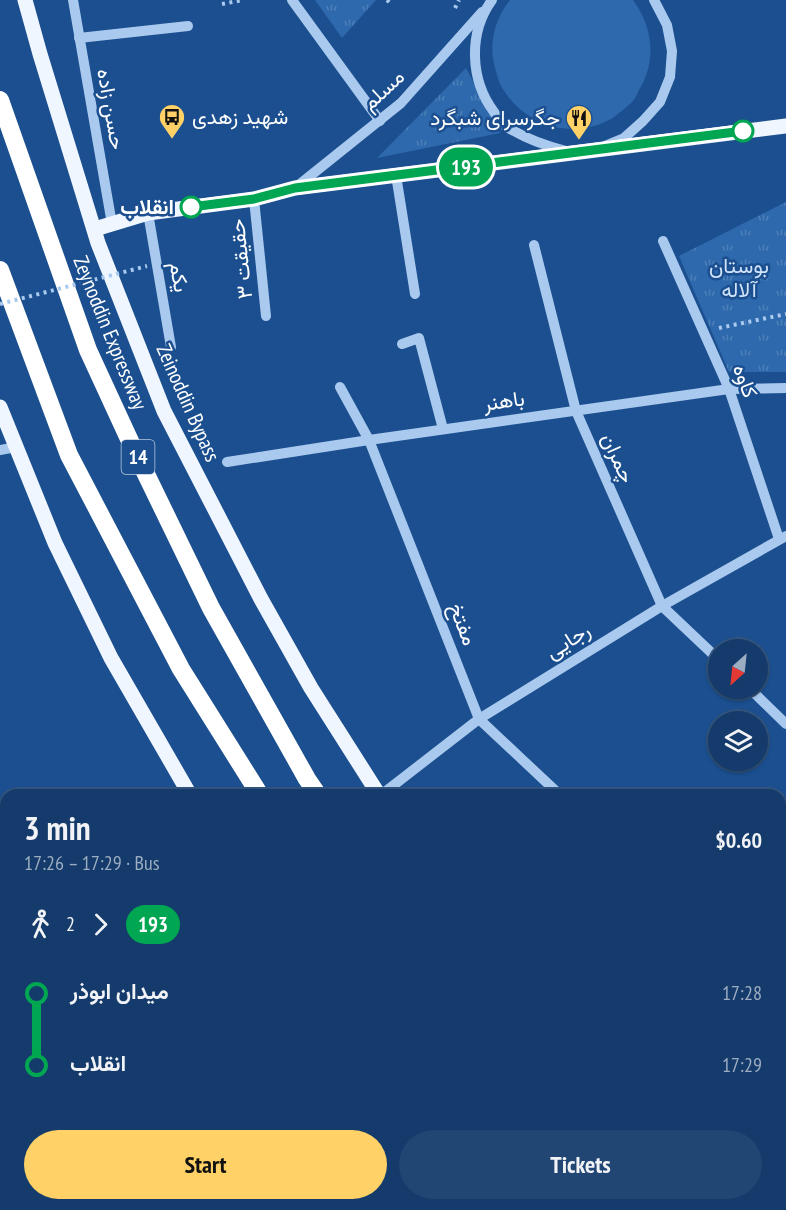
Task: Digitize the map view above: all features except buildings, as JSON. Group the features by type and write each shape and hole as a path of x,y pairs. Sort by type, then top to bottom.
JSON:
{"highway":[{"name":"Zeynoddin Expressway","path":"0,100 93,360 212,608 314,789"},
{"path":"0,270 69,455 181,669 256,789"}],"main road":[{"name":"Zeinoddin Bypass","path":"25,0 98,243 164,411 261,599 311,688 376,789"},
{"path":"95,229 148,213 254,199 295,188 786,126"},
{"path":"0,407 55,543 111,658 187,789"},
{"path":"311,688 367,789"}],"street":[{"name":"حسن زاده","path":"73,0 112,224"},
{"path":"291,0 380,121"},
{"path":"489,4 477,31 474,56 478,81 488,104 503,124 527,138 547,147 568,151 591,151 624,138 660,102 670,77 672,51 667,25 654,0"},
{"name":"مسلم","path":"295,188 402,103 489,4"},
{"path":"79,38 188,26"},
{"path":"396,175 415,294"},
{"name":"حقیقت ۳","path":"254,199 266,316"},
{"name":"یکم","path":"148,213 171,347"},
{"name":"کاوه","path":"663,241 729,388 783,538"},
{"name":"چمران","path":"534,245 576,411 662,606 708,650"},
{"path":"402,344 419,338 443,429"},
{"name":"مفتخ","path":"340,387 369,440 479,719 554,789"},
{"name":"باهنر","path":"227,462 729,388 786,388"},
{"path":"0,450 16,447"},
{"name":"رجایی","path":"388,789 479,719 662,606 783,538"},
{"path":"760,699 786,724"}],"path":[{"path":"222,4 243,0"},
{"path":"387,0 391,4"},
{"path":"455,8 459,0"},
{"path":"0,304 147,266"},
{"path":"704,332 786,314"}],"green space":[{"path":"315,0 376,0 342,38"},
{"path":"510,0 633,0 645,21 650,56 645,79 633,101 611,119 580,129 564,129 549,125 522,111 510,100 498,80 492,50 497,23"},
{"path":"466,68 500,133 377,158"},
{"name":"بوستان آلاله","path":"786,202 786,372 729,372 679,256"}],"bus line":[{"name":"193","path":"191,207 254,199 295,188 743,131"}],"place":[{"name":"شهید زهدی","path":"172,140"},
{"name":"جگرسرای شبگرد","path":"579,141"},
{"name":"انقلاب","path":"191,207"}]}
